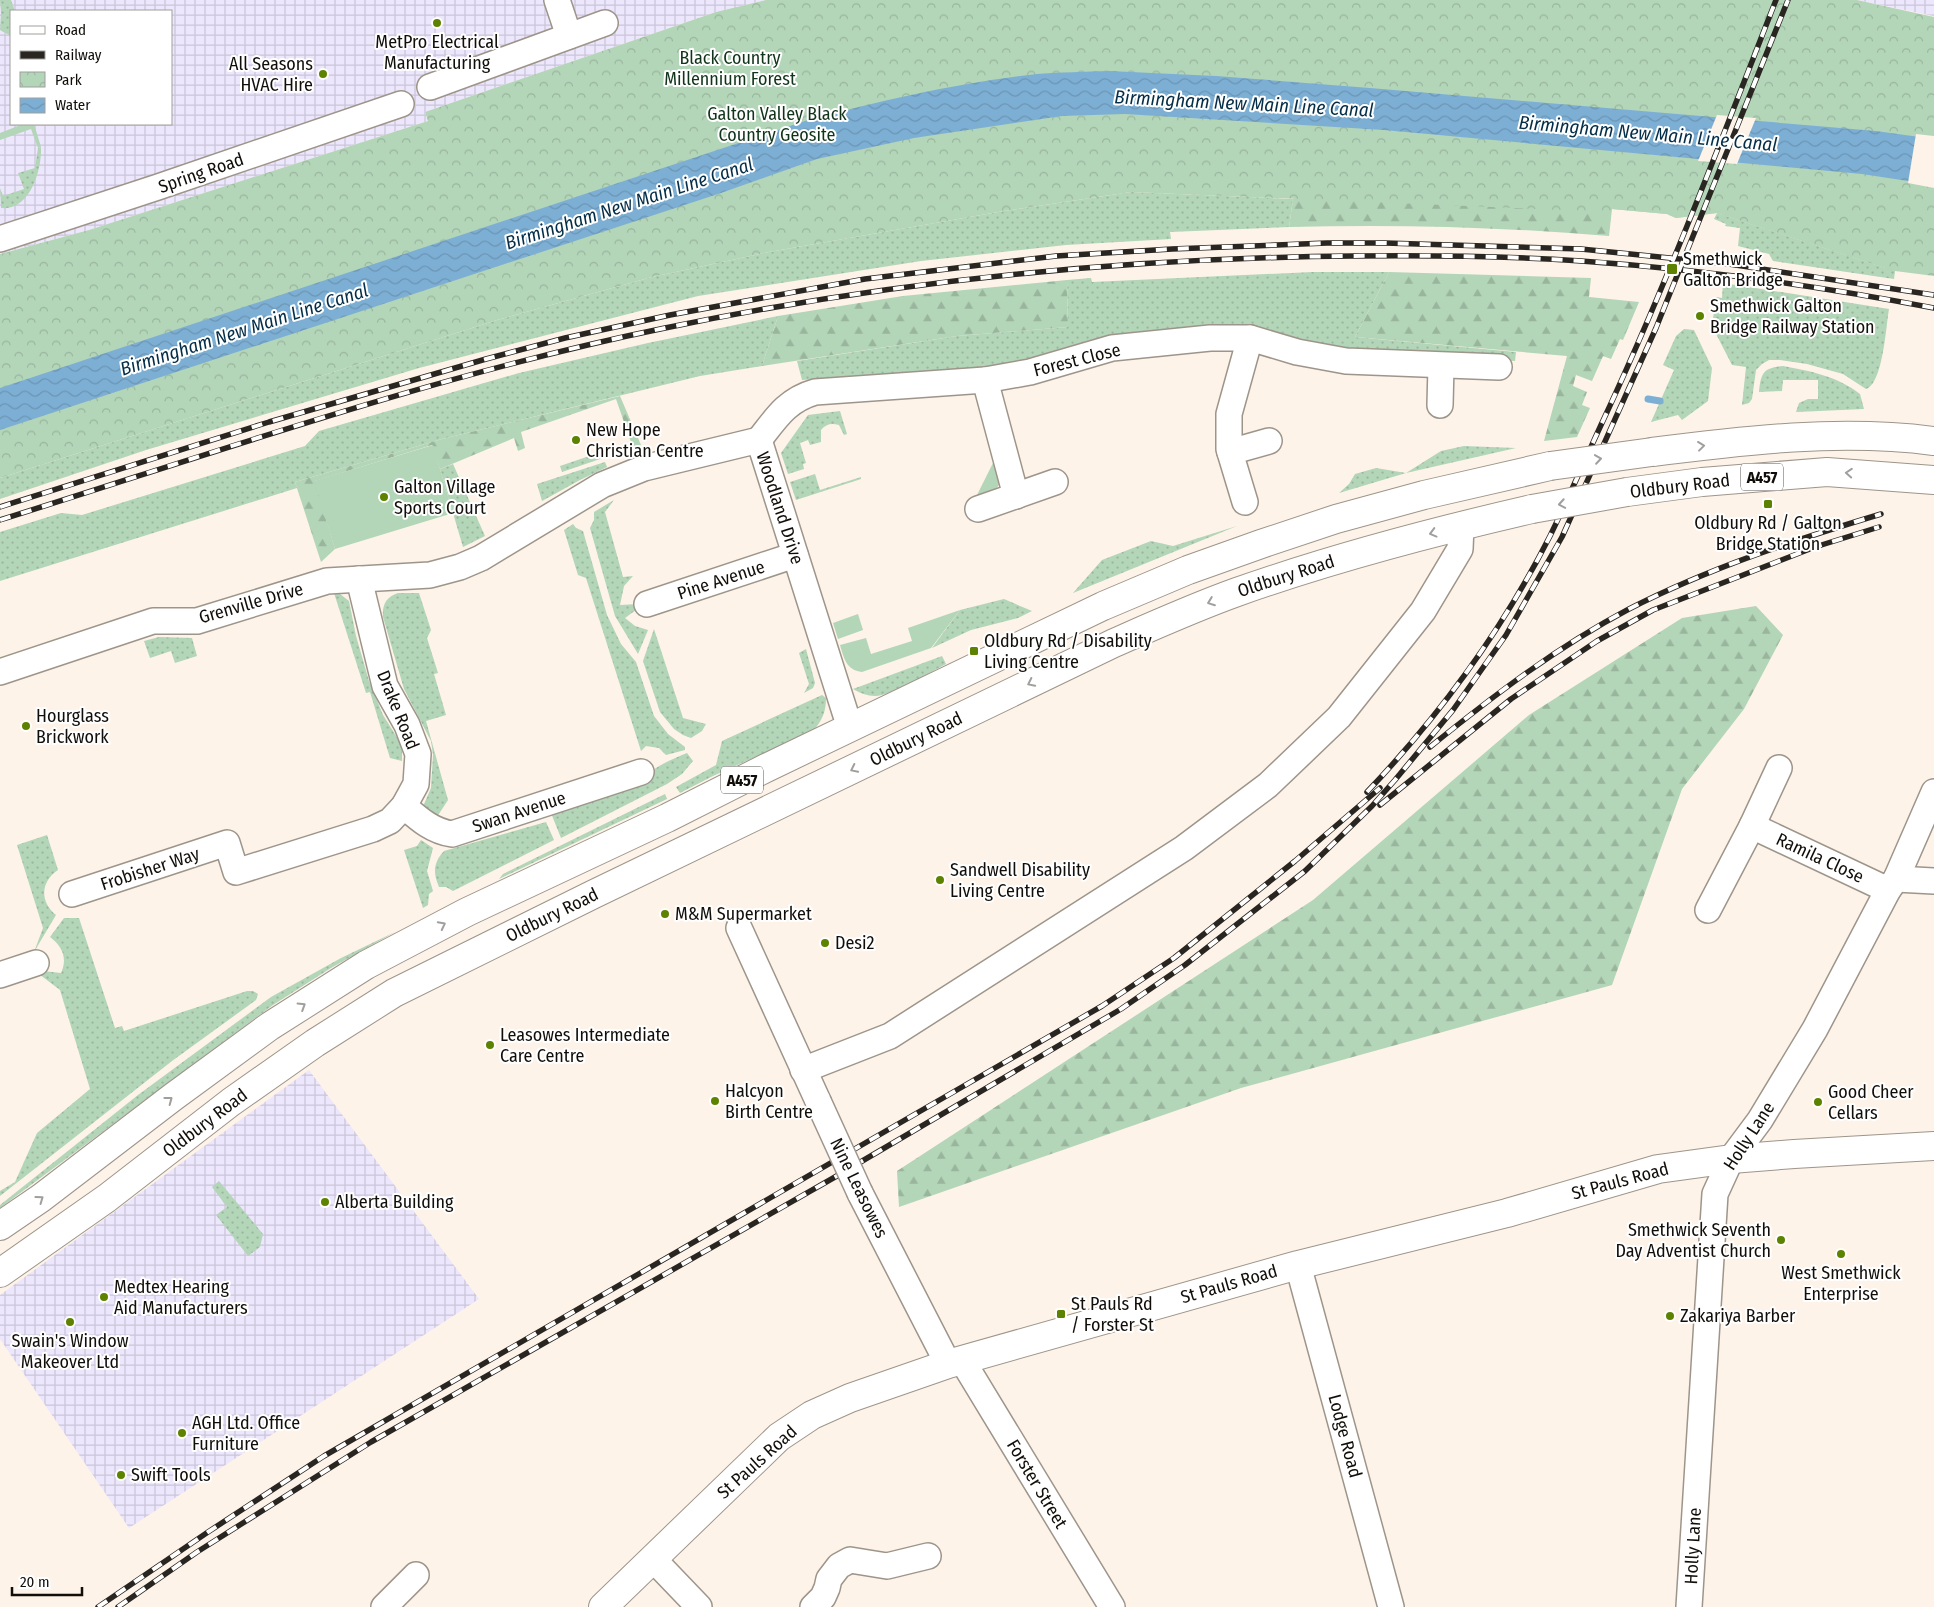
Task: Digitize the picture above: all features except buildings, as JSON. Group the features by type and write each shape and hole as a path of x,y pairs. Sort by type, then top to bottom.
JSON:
{"main road":[{"name":"Oldbury Road","path":"0,1226 42,1198 173,1097 270,1026 366,965 467,912 667,818 766,768 1104,606 1198,567 1336,519 1424,494 1550,466 1732,442 1783,438 1881,435 1934,441"},
{"name":"Oldbury Road","path":"0,1273 107,1198 246,1091 315,1043 394,993 594,894 1123,639 1192,609 1338,558 1532,509 1627,492 1710,482 1827,472 1934,480"},
{"name":"St Pauls Road","path":"603,1607 779,1437 812,1415 850,1398 955,1362 1298,1264 1507,1213 1658,1169 1731,1159 1831,1151 1934,1146"}],"street":[{"path":"557,0 569,36"},
{"path":"430,87 605,23"},
{"name":"Spring Road","path":"0,239 401,104"},
{"name":"Forest Close","path":"758,440 786,407 801,396 815,392 985,380 1030,372 1112,348 1210,338 1250,338 1297,352 1346,361 1499,367"},
{"path":"1245,502 1230,452 1229,414 1250,338"},
{"path":"1440,405 1442,366"},
{"path":"985,380 1016,496"},
{"name":"Woodland Drive","path":"359,579 430,575 460,567 480,558 602,485 644,468 758,440 850,728"},
{"path":"1230,452 1269,441"},
{"path":"978,509 1055,482"},
{"path":"803,1070 890,1036 1184,848 1268,785 1339,716 1423,611 1460,549 1461,526"},
{"name":"Pine Avenue","path":"647,604 795,555"},
{"name":"Grenville Drive","path":"0,672 153,621 197,620 327,581 359,579"},
{"name":"Drake Road","path":"227,843 236,872 373,829 390,821 404,806 416,784 418,754 407,725 385,686 359,579"},
{"path":"1708,910 1752,826 1779,768"},
{"name":"Swan Avenue","path":"404,806 422,822 438,832 452,834 641,772"},
{"name":"Holly Lane","path":"1689,1607 1708,1280 1715,1194 1731,1159 1760,1120 1814,1029 1892,885 1934,792"},
{"name":"Ramila Close","path":"1752,826 1892,885"},
{"name":"Frobisher Way","path":"72,894 227,843"},
{"path":"1892,885 1934,881"},
{"name":"Nine Leasowes","path":"739,928 860,1192 955,1362"},
{"path":"0,975 36,963"},
{"name":"Lodge Road","path":"1298,1264 1391,1607"},
{"name":"Forster Street","path":"955,1362 1112,1607"},
{"path":"813,1607 823,1597 829,1579 839,1566 850,1560 866,1561 877,1566 887,1566 928,1556"},
{"path":"653,1559 699,1607"},
{"path":"391,1604 416,1575"}],"shaded area":[{"path":"0,0 766,0 716,12 425,112 428,121 89,230 0,254"},
{"path":"1857,0 1934,0 1934,17 1933,16"},
{"path":"309,1070 479,1299 129,1528 0,1339 0,1295"}],"green space":[{"path":"0,0 11,0 15,10 10,10 10,35 0,30"},
{"name":"Galton Valley Black Country Geosite","path":"766,0 1857,0 1934,17 1934,276 1895,271 1717,213 1676,218 1667,214 1612,209 1611,212 1131,192 1004,211 769,252 652,277 497,320 0,478 0,254 89,230 428,121 425,112 716,12"},
{"path":"20,125 34,125 41,147 38,148 31,129 0,140 0,133"},
{"path":"41,147 39,167 27,196 20,203 11,207 1,208 0,188 3,196 24,189 18,173 35,168 38,148"},
{"path":"1744,165 1895,271 1717,213 1676,218 1667,214 1612,209 1609,236 1449,227 1289,227 1293,199 1318,176"},
{"path":"1131,192 1293,199 1289,227 1170,232 1171,239 1066,245 921,261 698,296 419,368 146,450 0,499 0,478 497,320 652,277 769,252 1004,211"},
{"path":"1717,213 1895,271 1894,279 1773,261 1769,254 1738,246 1740,228 1725,226 1726,224 1714,219"},
{"path":"1313,272 1389,272 1355,337 1516,352 1515,361 1348,351 1295,342 1022,362 954,370 802,380 797,361 957,336 1068,327 1067,280 1091,278 1092,282"},
{"path":"1389,272 1591,278 1589,297 1639,302 1623,340 1620,339 1611,359 1603,356 1592,381 1576,375 1573,386 1587,392 1582,405 1590,408 1577,437 1544,441 1567,356 1355,337"},
{"path":"1067,280 1068,327 957,336 762,366 778,316 903,296"},
{"path":"1723,283 1889,309 1883,354 1872,385 1866,389 1843,374 1807,364 1769,360 1756,370 1752,399 1749,403 1742,405 1746,367 1732,365 1712,326 1716,297 1722,298"},
{"path":"778,316 762,366 700,376 442,439 295,482 297,488 0,581 0,532 61,513 82,515 305,446 319,431 519,373 648,343"},
{"path":"1684,329 1694,330 1712,368 1708,401 1682,420 1678,415 1651,422 1674,370 1663,365 1676,336"},
{"path":"1783,366 1813,372 1842,383 1860,394 1864,409 1796,412 1799,403 1808,399 1818,399 1818,380 1783,380 1782,391 1759,392 1764,373 1771,368"},
{"path":"620,396 641,445 633,448 616,399 521,432 525,448 518,451 514,438 440,469 432,445 315,481 335,549 321,562 295,482 442,439"},
{"path":"840,411 847,434 844,435 839,425 829,424 825,426 821,430 821,442 810,445 808,440 800,443 806,463 803,464 804,469 788,474 781,453 808,415"},
{"name":"Galton Village Sports Court","path":"433,445 453,513 335,549 314,481"},
{"path":"1464,446 1516,448 1406,473 1441,451"},
{"path":"604,451 606,457 562,472 560,466"},
{"path":"996,457 999,485 991,492 975,499"},
{"path":"605,462 607,467 542,501 537,484"},
{"path":"453,464 485,536 463,547 440,469"},
{"path":"1376,468 1406,473 1339,493 1349,484 1355,474"},
{"path":"815,474 820,490 861,477 861,479 796,500 790,482"},
{"path":"614,500 605,512 623,577 633,576 624,586 620,605 639,604 640,607 625,618 635,626 648,630 638,654 615,616 590,528 594,520 594,512"},
{"path":"573,524 576,528 583,531 607,615 621,644 636,662 654,716 668,734 685,747 685,750 666,755 659,748 646,746 641,751 586,578 578,575 564,530"},
{"path":"1237,526 1073,593 1102,560 1151,541 1173,546"},
{"path":"334,593 340,594 349,601 356,636 369,681 383,715 398,739 402,750 402,761 390,758 370,692 366,693"},
{"path":"398,593 419,593 431,630 427,638 438,673 434,674 446,715 426,721 448,800 435,820 421,811 431,788 433,755 431,741 404,689 383,617 383,609 386,602 390,597"},
{"path":"1004,599 1032,611 1018,618 971,630 932,648 960,610"},
{"path":"1756,606 1783,635 1744,709 1682,789 1612,985 1241,1088 899,1207 897,1171 1313,900 1529,715 1682,618"},
{"path":"960,610 931,648 862,672 852,669 844,659 840,645 866,638 871,654 912,641 908,628"},
{"path":"858,614 863,630 838,639 833,623"},
{"path":"654,629 683,718 706,724 702,731 691,738 674,729 660,712 643,661"},
{"path":"159,637 192,638 197,656 175,663 171,651 150,658 144,641"},
{"path":"806,649 815,683 813,688 804,693 809,684 799,653"},
{"path":"942,656 946,664 891,692 872,696 853,689"},
{"path":"822,695 826,698 824,712 819,724 813,731 680,793 676,787 716,765 722,741"},
{"path":"687,753 693,761 682,774 667,784 561,838 551,813 635,787 657,767"},
{"path":"665,794 667,799 499,879 503,874"},
{"path":"546,822 554,840 453,891 446,887 439,887 435,868 444,851"},
{"path":"47,835 58,870 48,880 44,892 47,904 56,915 34,952 43,928 17,845"},
{"path":"421,840 433,848 427,871 433,891 429,894 428,905 423,908 404,850 417,846"},
{"path":"64,918 79,918 115,1028 122,1026 124,1031 247,991 253,991 258,994 256,1000 172,1061 0,1196 0,1191 15,1182 37,1133 90,1089 60,990 39,974 43,971 61,973 64,962 63,953 58,944 50,937"},
{"path":"395,932 331,968 273,1005 0,1208 0,1205 138,1095 271,997 341,958"},
{"path":"219,1181 263,1234 260,1247 248,1256 216,1215 227,1207 212,1187"}],"water":[{"name":"Birmingham New Main Line Canal","path":"1109,71 1216,76 1370,88 1876,131 1934,139 1934,185 1862,174 1384,130 1125,114 1062,116 914,138 817,159 721,193 0,430 0,388 808,120 893,99 979,82 1037,74"}],"pier":[{"path":"1717,115 1756,118 1737,164 1698,161"},
{"path":"1916,134 1934,136 1934,188 1908,183"}],"waterway":[{"path":"1648,399 1660,401"}],"railway":[{"path":"1367,792 1419,733 1468,670 1512,605 1532,571 1570,494 1648,320 1776,0"},
{"path":"118,1607 197,1552 371,1442 835,1177 1121,1009 1185,965 1305,871 1372,806 1453,710 1506,635 1562,537 1656,328 1788,0"},
{"path":"0,507 269,422 565,338 670,315 865,279 1056,256 1327,243 1581,249 1729,264 1934,295"},
{"path":"0,520 330,415 497,368 581,347 750,311 836,297 1008,275 1180,261 1382,256 1496,257 1625,264 1714,274 1846,292 1934,308"},
{"path":"1430,747 1526,673 1576,639 1629,609 1721,568 1817,534 1881,514"},
{"path":"1380,805 1511,699 1597,641 1653,610 1815,547 1879,527"},
{"path":"98,1607 324,1456 1102,1006 1174,958 1295,861 1380,788"}],"place":[{"name":"MetPro Electrical Manufacturing","path":"437,23"},
{"name":"All Seasons HVAC Hire","path":"323,74"},
{"name":"Smethwick Galton Bridge","path":"1672,269"},
{"name":"Smethwick Galton Bridge Railway Station","path":"1700,316"},
{"name":"New Hope Christian Centre","path":"576,440"},
{"name":"Galton Village Sports Court","path":"384,497"},
{"name":"Oldbury Rd / Galton Bridge Station","path":"1768,504"},
{"name":"Oldbury Rd / Disability Living Centre","path":"974,651"},
{"name":"Hourglass Brickwork","path":"26,726"},
{"name":"Sandwell Disability Living Centre","path":"940,880"},
{"name":"M&M Supermarket","path":"665,914"},
{"name":"Desi2","path":"825,943"},
{"name":"Leasowes Intermediate Care Centre","path":"490,1045"},
{"name":"Halcyon Birth Centre","path":"715,1101"},
{"name":"Good Cheer Cellars","path":"1818,1102"},
{"name":"Alberta Building","path":"325,1202"},
{"name":"Smethwick Seventh Day Adventist Church","path":"1781,1240"},
{"name":"West Smethwick Enterprise","path":"1841,1254"},
{"name":"Medtex Hearing Aid Manufacturers","path":"104,1297"},
{"name":"St Pauls Rd / Forster St","path":"1061,1314"},
{"name":"Zakariya Barber","path":"1670,1316"},
{"name":"Swain's Window Makeover Ltd","path":"70,1322"},
{"name":"AGH Ltd. Office Furniture","path":"182,1433"},
{"name":"Swift Tools","path":"121,1475"}],"park label":[{"name":"Black Country Millennium Forest","path":"730,68"}]}
